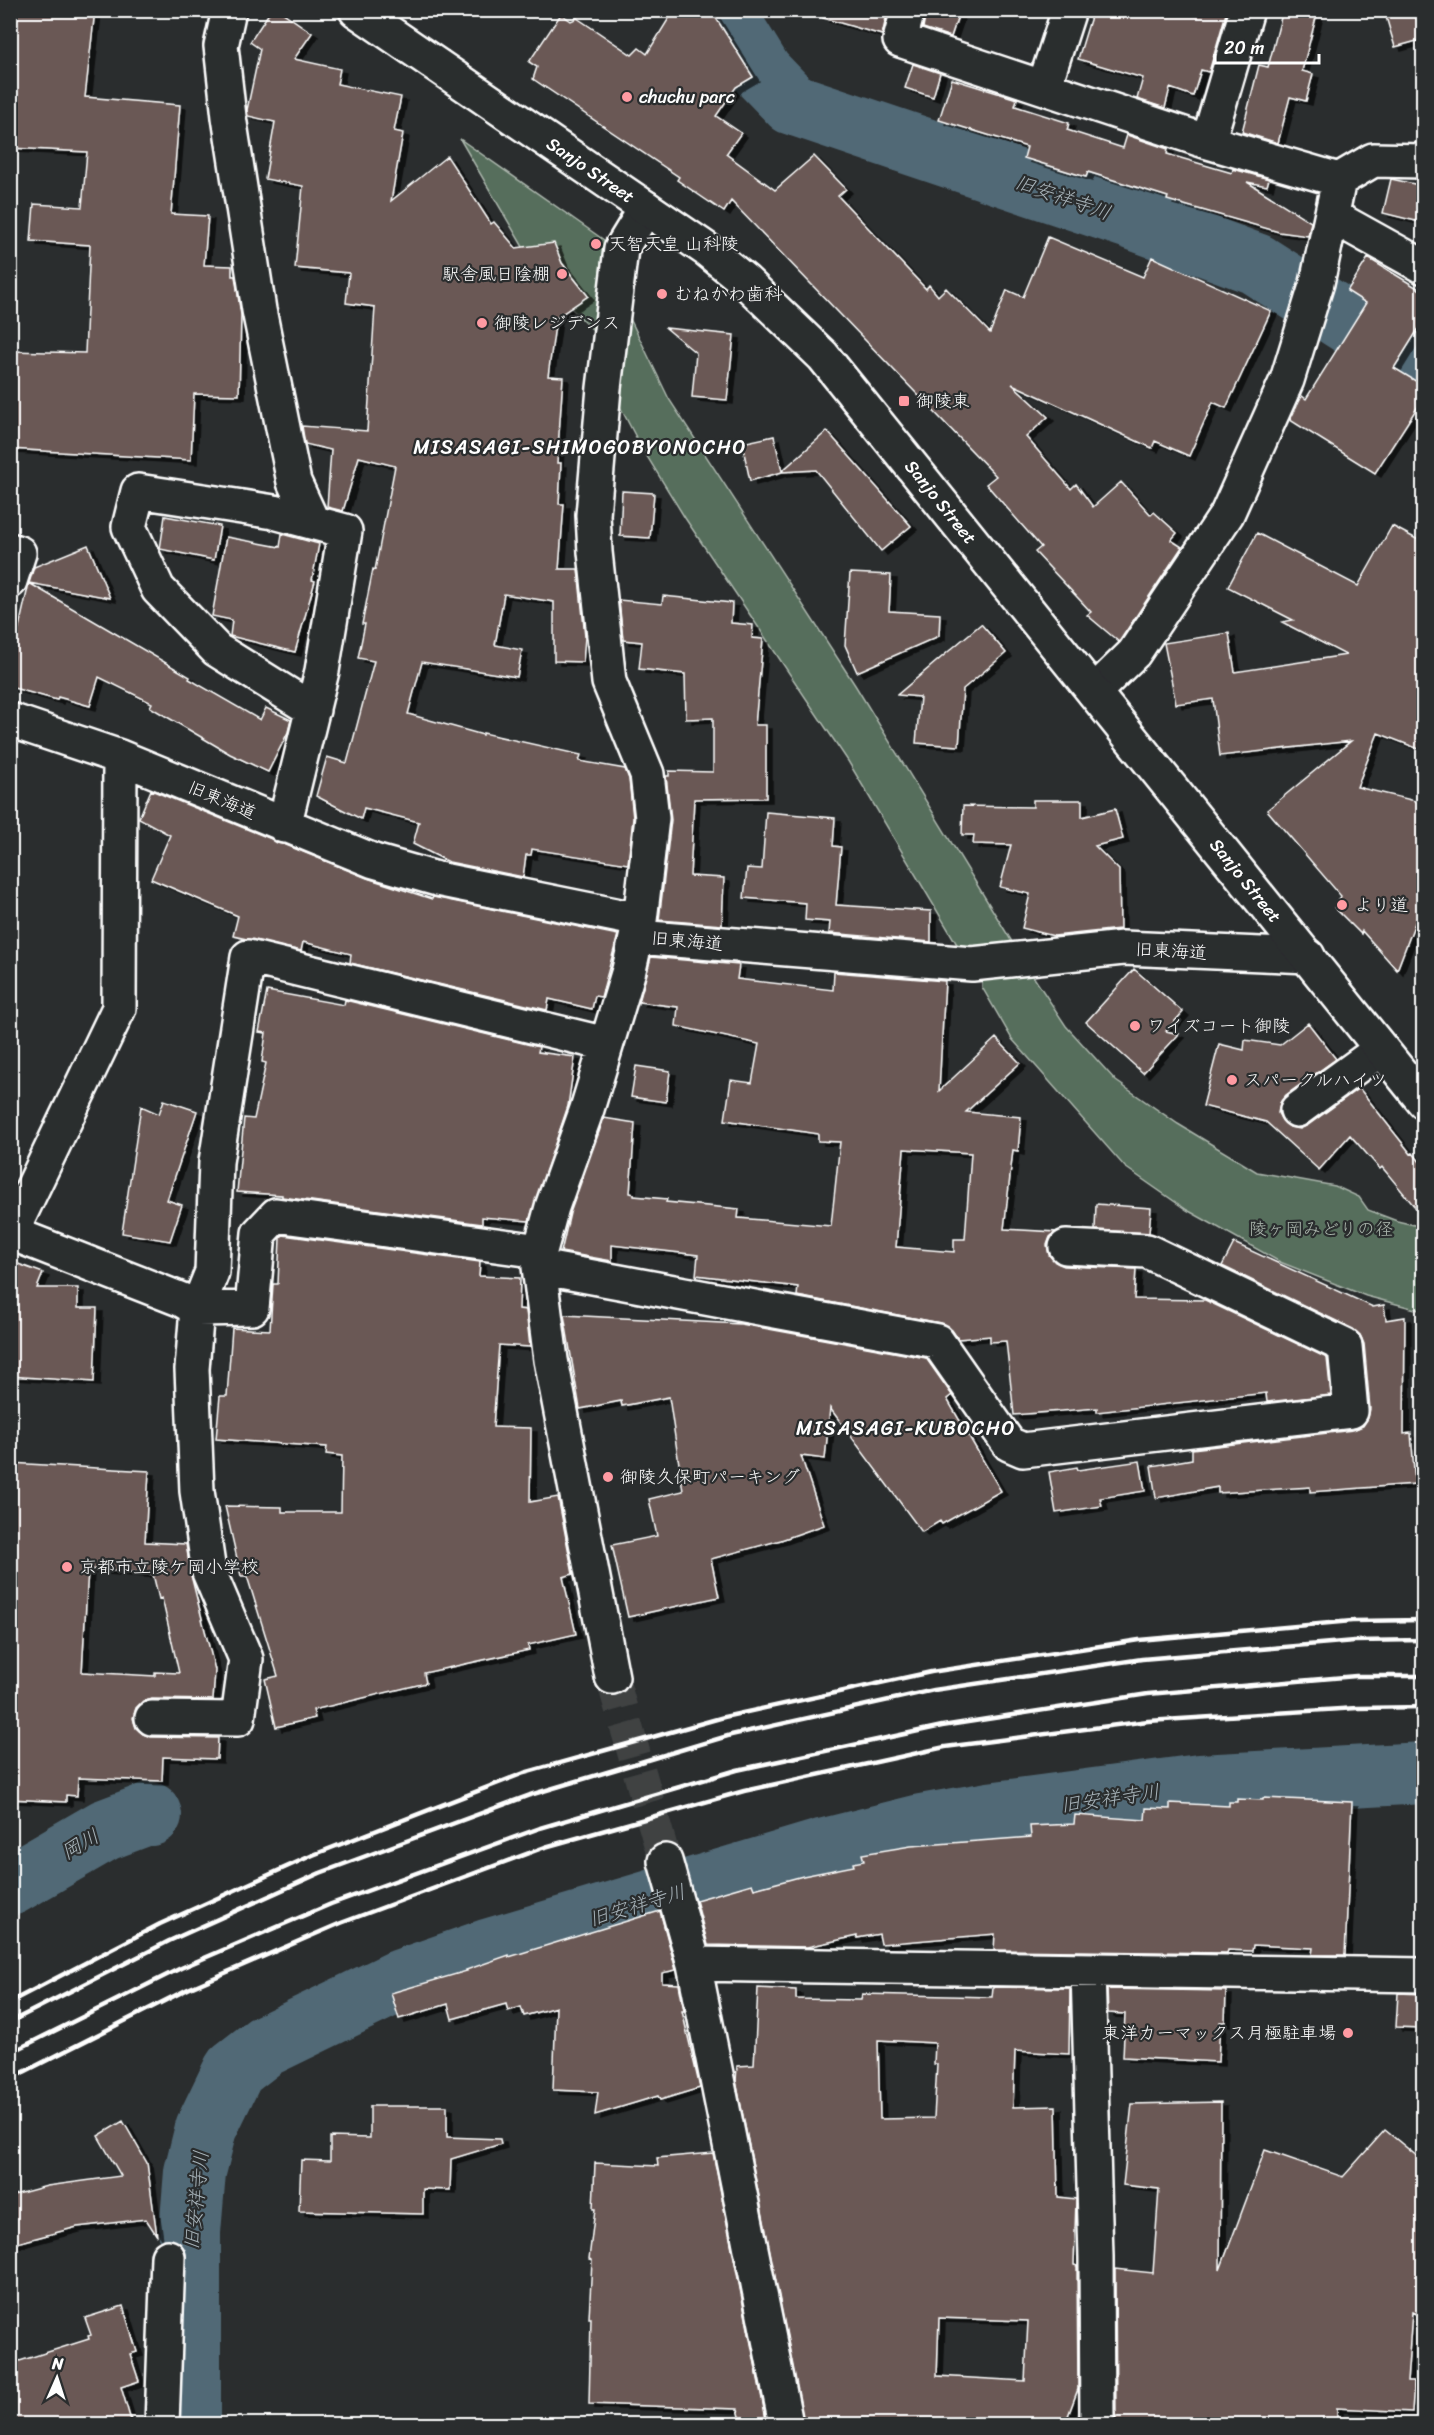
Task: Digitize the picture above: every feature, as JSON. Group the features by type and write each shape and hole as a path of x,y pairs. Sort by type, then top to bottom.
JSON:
{"street":[{"path":"229,10 221,46 229,117 259,310 294,482 312,521"},
{"name":"Sanjo Street","path":"356,10 706,249 745,282 823,356 1424,1102"},
{"path":"908,10 900,40 1208,142 1340,180"},
{"path":"1044,87 1069,10"},
{"path":"1208,142 1247,10"},
{"path":"1094,692 1134,653 1227,514 1287,380 1313,296 1340,180 1373,160 1424,161"},
{"path":"612,1677 551,1360 539,1259 552,1207 587,1109 629,970 638,929 652,818 647,774 609,682 593,515 604,388 621,249 646,208"},
{"path":"1332,216 1424,267"},
{"path":"284,826 313,710 322,670 345,531 274,512 138,491 129,527 158,590 217,650 313,710"},
{"path":"10,550 19,553 10,581"},
{"name":"旧東海道","path":"10,720 120,757 374,861 436,879 638,929 972,964 1123,948 1308,956"},
{"path":"120,757 119,1008 11,1233 182,1300 197,1310 252,1308 259,1233 276,1215 539,1259 937,1341 1009,1444 1023,1450 1351,1410 1345,1346 1147,1251 1066,1246"},
{"path":"152,1718 238,1719 246,1659 209,1572 197,1491 192,1369 197,1310 212,1272 216,1162 248,957 606,1044"},
{"path":"1297,1110 1381,1049"},
{"path":"672,1881 694,1964 786,2424"},
{"path":"694,1964 1424,1975"},
{"path":"1088,1970 1096,2257 1097,2424"},
{"path":"162,2424 168,2257"}],"green space":[{"path":"460,139 604,240 597,334 560,297 530,259"},
{"path":"621,300 669,399 855,685 1017,950 965,958 848,761 685,518 640,445 612,391"},
{"name":"陵ヶ岡みどりの径","path":"1029,970 1066,1026 1116,1081 1178,1124 1257,1172 1335,1186 1359,1197 1368,1210 1397,1221 1423,1227 1423,1311 1366,1296 1280,1262 1187,1210 1125,1167 1012,1039 982,987 982,979"}],"building":[{"path":"10,10 95,10 85,97 180,105 171,214 208,216 204,265 232,266 232,276 235,276 241,315 239,395 194,394 191,460 10,449 10,351 85,353 90,245 31,241 34,204 82,207 87,152 10,148"},
{"path":"271,10 279,10 312,33 294,59 340,69 337,84 401,97 394,131 403,133 391,201 447,156 491,224 494,222 516,248 554,243 562,263 588,296 556,318 548,376 563,377 557,463 561,463 559,504 564,504 559,569 578,569 585,637 583,662 554,661 554,602 504,594 495,645 522,650 517,677 422,662 408,714 483,735 483,733 581,755 579,761 625,769 629,779 633,818 628,864 532,849 531,855 526,855 523,877 449,862 413,844 419,822 364,808 361,819 316,796 327,757 347,763 374,661 358,658 365,624 362,624 395,466 359,457 343,511 327,507 331,450 305,444 302,426 367,431 375,307 346,303 349,273 295,268 303,186 265,179 275,122 248,116 247,110 260,49 250,42"},
{"path":"674,10 711,10 753,77 736,87 716,116 741,133 726,154 775,190 814,156 846,189 838,196 926,289 929,285 938,296 946,288 990,333 1007,290 1023,297 1048,237 1143,277 1152,257 1271,311 1226,408 1213,402 1189,456 1155,441 1152,448 1012,384 1048,417 1026,437 1071,489 1076,484 1093,507 1121,482 1151,515 1154,512 1177,533 1171,540 1182,547 1119,642 1087,615 1091,612 1035,552 1041,547 986,484 996,476 731,201 724,212 677,180 679,177 533,79 537,67 529,62 561,14 571,21 577,18 632,55 639,48 647,54"},
{"path":"824,10 888,10 882,35 823,18"},
{"path":"926,10 960,10 951,37 923,28"},
{"path":"1093,10 1227,10 1209,72 1201,70 1193,96 1170,88 1165,108 1137,99 1143,78 1078,59"},
{"path":"1283,10 1318,10 1302,71 1313,74 1306,101 1290,97 1278,143 1242,132 1259,65 1268,67"},
{"path":"1384,10 1424,10 1424,39 1395,47"},
{"path":"913,64 940,73 933,97 905,88"},
{"path":"952,79 1017,99 1015,106 1069,123 1067,130 1123,148 1127,135 1168,149 1167,154 1232,173 1233,169 1269,179 1267,186 1247,182 1311,222 1308,236 1279,232 1167,200 1168,197 1088,172 1086,177 1024,158 1027,147 939,120"},
{"path":"1391,179 1424,186 1424,223 1383,213"},
{"path":"1368,258 1424,292 1424,320 1394,368 1424,386 1424,397 1375,473 1290,420 1302,396 1306,399 1366,303 1347,291"},
{"path":"666,328 734,335 727,400 692,397 696,353"},
{"path":"827,431 911,526 881,551 816,470 782,472 750,481 742,443 774,436 782,471"},
{"path":"622,491 654,493 650,538 620,536"},
{"path":"165,516 220,526 214,560 160,549"},
{"path":"1392,526 1424,543 1424,751 1378,733 1357,787 1424,803 1424,899 1397,970 1362,931 1361,934 1335,908 1341,896 1267,810 1351,741 1220,756 1213,699 1176,704 1164,643 1229,633 1235,672 1346,655 1282,622 1293,620 1228,587 1257,533 1358,586"},
{"path":"282,534 319,544 312,580 315,581 295,652 230,636 232,620 212,616 226,537 280,547"},
{"path":"88,545 110,598 29,583 34,567"},
{"path":"850,573 891,575 889,611 940,614 939,636 857,672 845,645"},
{"path":"29,583 260,720 266,708 291,720 288,732 268,772 230,754 150,707 152,703 99,677 90,706 10,687 10,634 17,636"},
{"path":"663,596 732,603 731,623 753,625 752,638 763,639 755,725 766,725 766,798 694,799 690,876 724,878 722,925 659,920 671,820 666,776 669,776 669,771 713,772 713,718 686,719 685,674 639,669 642,642 623,640 619,600 662,604"},
{"path":"981,624 1006,653 963,689 959,746 916,743 920,697 897,695"},
{"path":"151,790 367,878 432,899 433,897 618,935 601,997 595,996 592,1009 549,999 547,1010 350,963 351,954 303,942 301,951 233,936 238,916 151,879 170,835 139,818"},
{"path":"1033,800 1082,800 1082,817 1115,809 1123,839 1095,846 1119,870 1120,929 1054,936 1022,928 1030,894 1000,887 1011,845 973,844 974,835 962,835 963,806 1033,807"},
{"path":"766,812 835,818 833,846 841,847 836,905 931,911 931,942 829,933 830,922 805,920 806,903 744,898 747,868 762,869"},
{"path":"651,957 739,965 737,979 833,990 834,972 945,981 939,1091 996,1038 1020,1063 966,1112 1021,1117 1018,1151 1013,1150 1004,1229 1056,1232 1050,1237 1047,1245 1049,1255 1055,1262 1064,1266 1136,1269 1134,1299 1205,1300 1327,1358 1331,1395 1267,1402 1266,1393 1097,1412 1097,1408 1014,1415 1006,1341 990,1342 990,1336 958,1339 952,1330 940,1323 797,1296 798,1287 696,1275 698,1255 612,1245 612,1261 561,1252 570,1213 604,1118 635,1123 630,1193 634,1196 667,1199 666,1202 739,1209 738,1218 831,1226 840,1142 818,1141 818,1134 725,1120 731,1080 752,1083 759,1044 676,1026 678,1007 639,1002","holes":["904,1149 971,1153 965,1239 954,1239 954,1252 896,1247"]},
{"name":"ワイズコート御陵","path":"1134,969 1183,1012 1166,1031 1179,1034 1143,1073 1086,1022"},
{"path":"267,991 344,1005 345,1000 539,1047 538,1052 575,1057 568,1106 529,1221 482,1217 482,1224 282,1197 282,1195 237,1192 244,1118 254,1119 266,1063 262,1062 266,1033 259,1032"},
{"path":"1308,1023 1336,1059 1286,1095 1280,1103 1278,1113 1282,1120 1290,1127 1300,1129 1359,1088 1424,1167 1424,1218 1382,1167 1380,1169 1350,1135 1319,1170 1266,1122 1203,1106 1219,1044 1244,1050 1245,1040 1280,1045"},
{"path":"636,1066 670,1071 666,1102 631,1097"},
{"path":"164,1100 197,1111 167,1200 182,1205 170,1241 122,1233 141,1106 159,1114"},
{"path":"1096,1204 1151,1208 1149,1233 1095,1230"},
{"path":"283,1235 480,1262 479,1276 520,1278 519,1309 526,1310 530,1347 499,1345 493,1427 531,1428 530,1502 558,1497 573,1574 563,1577 576,1634 528,1645 529,1650 424,1673 426,1683 313,1710 315,1718 276,1727 265,1679 278,1676 247,1576 241,1576 225,1506 282,1507 282,1512 341,1512 342,1456 326,1454 327,1447 216,1439 220,1396 227,1396 232,1328 270,1330 273,1284 278,1284 280,1238"},
{"path":"1234,1243 1373,1307 1384,1305 1386,1320 1405,1317 1404,1434 1411,1433 1415,1484 1310,1492 1310,1487 1218,1493 1218,1487 1156,1498 1151,1466 1192,1459 1192,1449 1353,1430 1363,1426 1368,1418 1370,1409 1364,1344 1360,1335 1353,1329 1222,1266"},
{"path":"10,1261 43,1273 37,1288 78,1288 78,1308 97,1308 94,1382 10,1376"},
{"path":"564,1315 741,1324 926,1358 952,1395 947,1399 1001,1491 942,1524 940,1521 922,1532 830,1408 825,1459 801,1456 824,1525 781,1540 711,1559 719,1597 628,1617 612,1545 657,1536 649,1499 683,1491 669,1397 622,1406 621,1401 580,1409"},
{"path":"1140,1461 1145,1491 1100,1498 1102,1506 1056,1513 1049,1472"},
{"path":"10,1463 149,1471 145,1542 186,1544 191,1575 215,1670 213,1700 152,1699 143,1701 136,1708 133,1718 136,1728 151,1737 218,1738 217,1759 163,1757 162,1781 78,1778 77,1796 66,1795 66,1802 10,1799","holes":["88,1569 153,1574 159,1599 162,1598 179,1673 155,1672 155,1676 82,1672"]},
{"path":"1263,1798 1352,1802 1345,1955 1312,1955 1313,1948 1253,1945 1252,1951 1228,1950 1227,1953 994,1950 995,1934 881,1944 879,1934 857,1938 857,1936 807,1947 708,1945 696,1900 752,1884 754,1889 854,1866 853,1863 864,1861 862,1854 911,1846 1031,1837 1030,1826 1074,1824 1075,1815 1145,1820 1146,1808 1170,1809 1170,1803 1229,1806 1229,1802 1237,1802 1237,1799 1263,1800"},
{"path":"660,1911 676,1970 662,1973 662,1983 679,1984 684,2011 682,2011 700,2088 660,2100 658,2096 595,2115 598,2092 553,2090 556,2007 524,2016 521,2007 508,2011 506,2004 452,2019 448,2004 399,2019 391,1993 467,1971 509,1955 509,1957"},
{"path":"993,1987 1070,1988 1069,2054 1015,2051 1013,2107 1056,2106 1058,2197 1076,2199 1074,2265 1077,2266 1078,2389 1065,2424 804,2424 736,2081 737,2066 754,2065 758,1988 796,1990 796,1999 861,2000 862,1994 992,1997","holes":["878,2040 935,2043 934,2064 937,2064 934,2118 880,2119","939,2318 1028,2321 1025,2381 937,2376"]},
{"path":"1107,1989 1226,1991 1225,2022 1220,2022 1218,2062 1123,2057 1125,2014 1108,2013"},
{"path":"1398,1993 1424,1994 1424,2028 1396,2027"},
{"path":"1221,2102 1220,2270 1265,2150 1343,2177 1385,2130 1424,2162 1424,2318 1412,2312 1407,2382 1414,2382 1412,2412 1337,2408 1337,2424 1116,2424 1115,2269 1153,2273 1159,2189 1123,2185 1132,2104"},
{"path":"370,2106 447,2106 447,2137 500,2139 501,2144 451,2159 450,2190 423,2189 423,2214 299,2211 301,2160 330,2161 330,2137 370,2138"},
{"path":"123,2121 147,2163 157,2236 146,2219 77,2227 10,2245 10,2196 47,2186 121,2176 98,2136"},
{"path":"713,2153 766,2419 742,2424 738,2409 589,2404 592,2260 589,2259 595,2209 593,2209 595,2163 658,2166 657,2158"},
{"path":"123,2306 137,2352 130,2354 139,2381 121,2387 132,2424 10,2424 10,2364 89,2339 88,2336 91,2335 85,2318"}],"waterway":[{"name":"旧安祥寺川","path":"723,10 762,73 792,104 1130,218 1256,264 1424,371"},
{"name":"旧安祥寺川","path":"190,2424 190,2232 195,2172 206,2128 234,2070 265,2046 401,1980 487,1950 825,1849 921,1825 989,1813 1200,1785 1424,1773"},
{"name":"岡川","path":"10,1885 105,1830 150,1813 151,1815"}],"tunnel":[{"path":"612,1677 665,1861"}],"railway":[{"path":"10,2002 160,1924 313,1855 524,1773 724,1717 931,1672 1139,1640 1352,1621 1424,1620"},
{"path":"10,2022 169,1941 320,1873 530,1795 731,1735 934,1690 1142,1659 1354,1641 1424,1640"},
{"path":"10,2053 181,1968 331,1904 540,1828 737,1770 942,1726 1148,1694 1356,1676 1424,1676"},
{"path":"10,2079 188,1989 341,1923 545,1847 744,1791 945,1747 1148,1721 1357,1708 1424,1707"}],"place":[{"name":"chuchu parc","path":"627,97"},
{"name":"天智天皇 山科陵","path":"596,244"},
{"name":"駅舎風日陰棚","path":"562,274"},
{"name":"むねかわ歯科","path":"662,294"},
{"name":"御陵レジデンス","path":"482,323"},
{"name":"御陵東","path":"904,401"},
{"name":"より道","path":"1342,905"},
{"name":"ワイズコート御陵","path":"1135,1026"},
{"name":"スパークルハイツ","path":"1232,1080"},
{"name":"御陵久保町パーキング","path":"608,1477"},
{"name":"京都市立陵ケ岡小学校","path":"67,1567"},
{"name":"東洋カーマックス月極駐車場","path":"1348,2033"}],"district":[{"name":"MISASAGI-SHIMOGOBYONOCHO","path":"580,447"},
{"name":"MISASAGI-KUBOCHO","path":"906,1428"}]}
